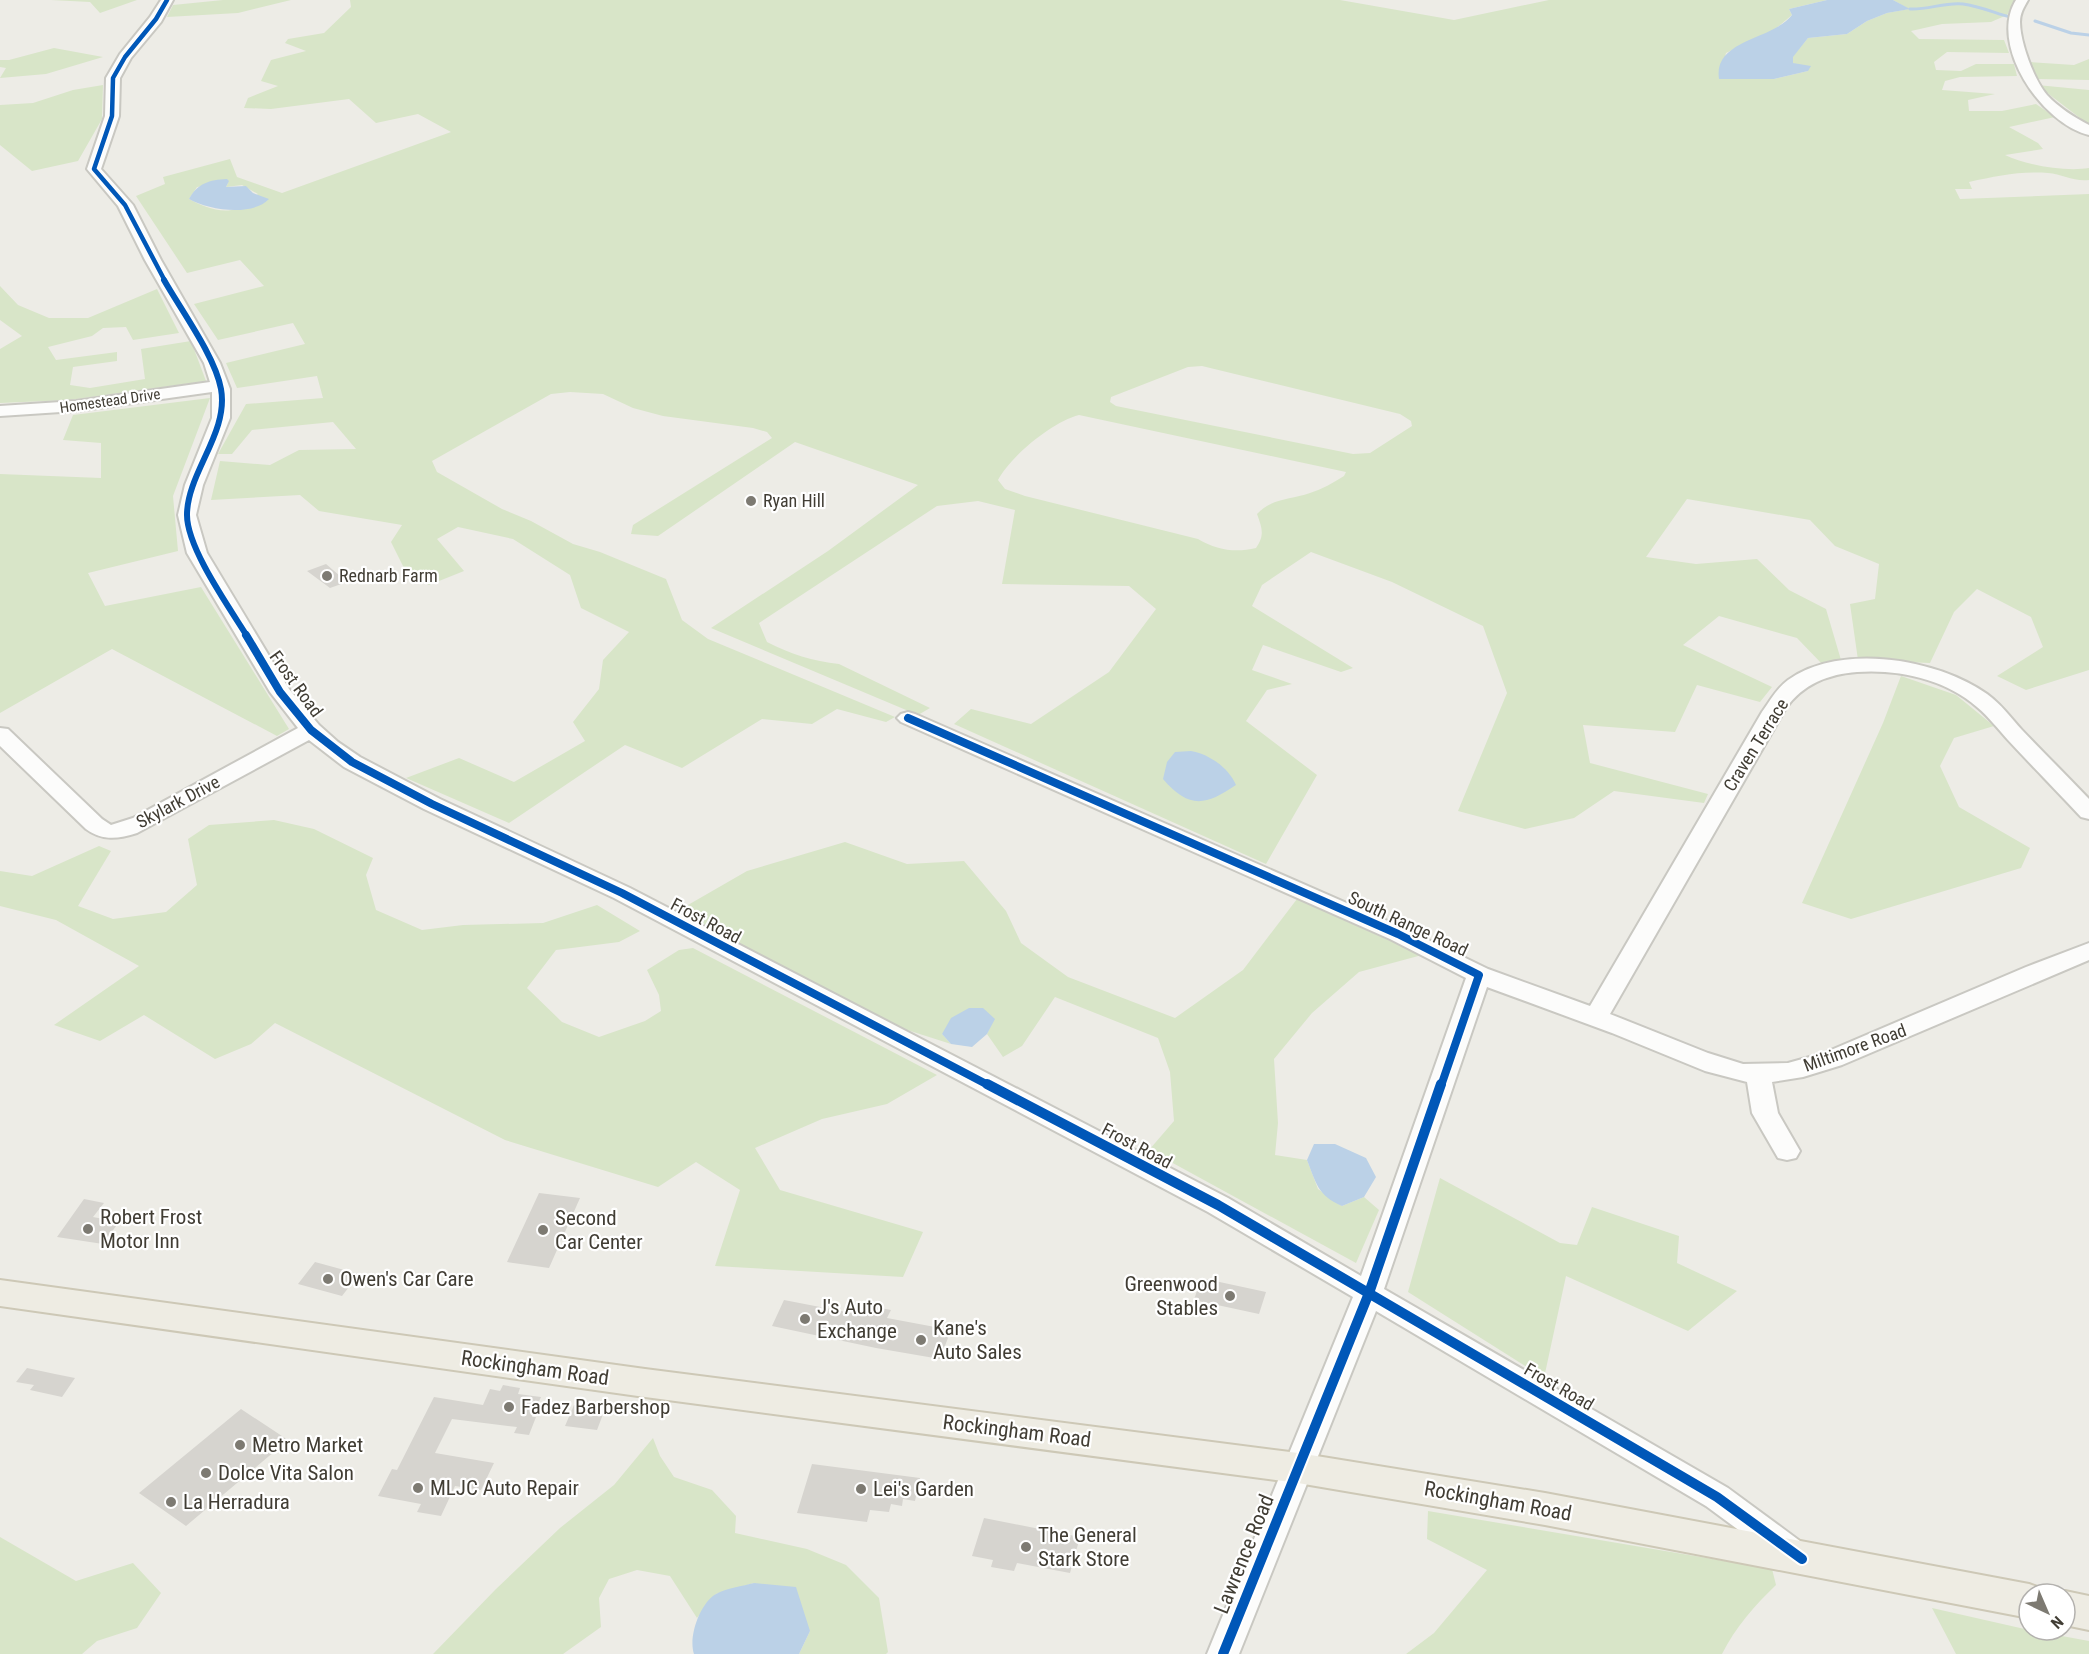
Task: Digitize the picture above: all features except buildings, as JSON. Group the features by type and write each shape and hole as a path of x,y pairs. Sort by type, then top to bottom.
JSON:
{"main road":[{"name":"Rockingham Road","path":"0,1293 645,1383 1298,1468 1545,1509 2017,1599"}],"street":[{"name":"Frost Road","path":"167,0 156,19 125,57 114,78 112,116 94,169 125,205 153,260 212,363 220,386 222,406 220,418 194,485 187,515 197,553 280,692 310,730 345,757 370,772 432,804 622,893 1218,1205 1717,1497 1802,1559"},
{"path":"2022,0 2014,11 2013,24 2027,79 2046,102 2089,131"},
{"name":"Homestead Drive","path":"0,411 66,408 220,386"},
{"name":"Craven Terrace","path":"1596,1017 1773,712 1790,690 1811,676 1842,668 1877,666 1915,669 1952,681 1982,700 2089,812"},
{"name":"South Range Road","path":"908,718 1398,934 1479,975 1369,1293 1298,1468"},
{"name":"Skylark Drive","path":"0,734 98,828 108,832 123,830 141,823 310,730"},
{"name":"Miltimore Road","path":"1479,975 1596,1017 1708,1061 1738,1071 1758,1074 1798,1069 1844,1054 1934,1018 2038,969 2089,951"},
{"path":"1758,1074 1766,1113 1786,1151"},
{"name":"Lawrence Road","path":"1223,1654 1298,1468"}],"green space":[{"path":"51,0 137,0 100,13 90,2"},
{"path":"223,0 291,0 238,13 167,17 173,5"},
{"path":"350,0 1340,0 1454,20 1549,0 1827,0 1789,9 1792,15 1774,30 1726,53 1719,79 1774,79 1808,71 1793,63 1793,56 1808,38 1847,34 1867,21 1887,13 1909,9 1893,0 2016,0 2007,15 1991,22 1942,24 1911,31 1919,39 2004,40 2009,53 1947,52 1934,62 1936,70 1961,71 1976,64 2014,64 2017,76 1960,77 1945,81 1942,90 1995,94 1968,100 1969,111 2002,111 2036,104 2055,117 2009,127 2038,143 2043,149 2005,155 2046,167 2089,168 2089,180 2078,180 2048,173 2027,173 1969,182 1972,189 1955,189 1960,199 2089,194 2089,670 2026,690 1997,676 2043,647 2031,617 1977,589 1954,612 1930,663 1858,660 1850,604 1875,599 1879,564 1835,546 1810,520 1687,499 1646,557 1696,564 1757,559 1789,590 1826,609 1841,660 1823,665 1797,638 1719,616 1683,645 1772,687 1760,702 1697,685 1675,732 1583,725 1590,763 1708,794 1704,803 1614,791 1574,818 1525,829 1458,811 1507,693 1483,626 1392,582 1311,552 1262,585 1252,606 1353,668 1341,672 1263,645 1252,670 1292,684 1267,690 1246,721 1317,775 1266,864 954,724 971,709 1031,724 1109,672 1156,609 1129,586 1002,584 1015,510 978,501 937,506 759,623 767,642 802,656 839,664 930,708 918,715 711,628 828,551 918,485 795,442 658,536 631,534 633,525 772,438 767,432 753,428 663,416 633,408 603,394 570,392 551,394 432,461 437,472 502,509 531,521 573,544 600,552 666,579 682,620 708,639 895,717 886,722 837,709 812,724 762,719 682,768 625,745 509,823 406,778 459,758 514,782 585,741 573,722 599,689 603,660 629,632 581,608 570,575 513,539 458,527 437,539 464,571 429,585 406,572 391,542 402,525 319,511 300,495 211,500 220,461 270,465 299,450 356,449 333,422 252,430 232,454 218,454 246,404 323,398 317,376 237,388 226,363 305,344 293,323 218,340 194,304 264,286 240,260 187,273 136,196 165,184 163,177 230,159 237,177 282,193 451,132 418,114 376,123 349,99 271,109 244,108 248,98 278,86 261,81 271,60 306,51 285,43 288,39 324,33 351,7","holes":["228,183 226,187 242,185 258,194 240,207 225,211 206,207 189,199 197,187","1202,366 1400,414 1411,421 1412,426 1370,453 1353,454 1116,406 1110,402 1111,397 1188,367","1079,415 1346,472 1344,476 1319,490 1275,502 1257,514 1262,531 1256,548 1226,550 1198,539 1005,489 998,480 1012,461 1033,441 1068,419"]},
{"path":"54,48 103,57 46,74 0,78 6,68 0,67 0,60 9,60"},
{"path":"2089,59 2089,80 2038,79 2030,62 2074,65"},
{"path":"103,85 102,119 78,161 32,171 0,145 0,105 33,103 73,90"},
{"path":"2037,85 2089,90 2089,125"},
{"path":"0,286 18,305 49,318 88,318 157,289 179,333 133,340 126,327 103,328 92,336 48,347 56,360 117,352 117,361 73,367 70,385 90,388 145,379 141,349 191,341 206,381 69,400 0,403 0,349 22,336 0,320"},
{"path":"210,398 173,496 178,551 88,573 105,606 201,587 289,729 277,736 112,649 0,713 0,474 101,478 101,443 63,440 73,415"},
{"path":"1901,676 1956,695 1994,726 1954,738 1940,766 1959,807 2030,848 2021,868 1851,919 1802,903 1883,723"},
{"path":"274,820 314,829 373,858 366,875 376,910 422,930 463,925 543,923 597,905 640,931 619,942 556,950 527,988 562,1022 599,1037 645,1021 661,1011 659,995 647,970 679,950 693,948 937,1075 887,1104 822,1119 755,1148 780,1190 923,1232 903,1277 715,1266 740,1190 696,1162 658,1187 505,1140 275,1023 251,1044 215,1059 144,1015 100,1041 54,1025 139,966 56,920 0,906 0,871 32,876 99,846 111,851 78,906 113,919 166,912 197,885 188,839 209,825"},
{"path":"845,842 907,864 964,861 1006,911 1021,943 1068,977 1175,1018 1243,970 1297,899 1422,955 1359,972 1312,1013 1274,1059 1278,1123 1275,1155 1307,1160 1318,1189 1342,1206 1364,1197 1379,1210 1356,1263 1149,1150 1174,1121 1170,1072 1158,1038 1055,997 1022,1046 1003,1057 987,1034 994,1019 942,1034 951,1044 879,1021 724,938 681,909 747,871"},
{"path":"1440,1178 1560,1243 1577,1245 1592,1207 1679,1236 1677,1263 1737,1291 1688,1331 1566,1276 1544,1378 1408,1292"},
{"path":"653,1438 660,1456 674,1477 712,1490 736,1516 735,1533 807,1549 846,1565 879,1598 888,1652 886,1654 799,1654 810,1631 754,1583 716,1594 697,1618 670,1576 637,1570 609,1579 599,1598 601,1627 563,1654 433,1654 560,1528 614,1485"},
{"path":"1428,1511 1772,1569 1776,1585 1746,1617 1722,1654 1406,1654 1434,1633 1487,1570 1427,1539"},
{"path":"0,1537 76,1581 133,1563 161,1593 137,1628 97,1641 82,1654 0,1654"},
{"path":"1932,1608 2017,1627 2017,1642 2077,1642 2077,1639 2089,1641 2089,1654 1956,1654"}],"water":[{"path":"1827,0 1893,0 1910,9 1887,13 1867,21 1847,34 1808,38 1793,57 1793,63 1811,66 1808,71 1774,79 1719,79 1720,66 1725,56 1734,48 1783,23 1792,15 1789,9"},
{"path":"227,179 229,181 226,187 246,186 253,193 269,199 252,208 230,210 218,209 189,199 196,189 205,183"},
{"path":"1191,751 1205,755 1218,763 1229,773 1236,785 1206,800 1189,800 1181,796 1163,779 1167,762 1175,752"},
{"path":"969,1008 983,1008 995,1019 987,1034 972,1047 951,1044 942,1034 951,1018"},
{"path":"1314,1144 1335,1144 1366,1158 1376,1177 1364,1197 1342,1206 1323,1193 1307,1160"},
{"path":"754,1583 796,1587 810,1631 799,1654 694,1654 694,1630 700,1612 710,1598 725,1590"}],"waterway":[{"path":"1910,9 1963,4 2010,17"},
{"path":"2035,21 2071,33 2089,35"}],"cycle path":[{"path":"167,0 156,19 125,57 113,78 112,116 94,169 125,205 153,260 212,363 221,389 221,418 194,485 187,515 197,553 280,692 311,730 352,762 432,804 622,893 1218,1205 1717,1497 1802,1559"},
{"path":"908,718 1398,934 1479,975 1369,1293 1223,1654"}],"place":[{"name":"Ryan Hill","path":"751,501"},
{"name":"Rednarb Farm","path":"327,576"},
{"name":"Robert Frost Motor Inn","path":"88,1229"},
{"name":"Second Car Center","path":"543,1230"},
{"name":"Owen's Car Care","path":"328,1279"},
{"name":"Greenwood Stables","path":"1230,1296"},
{"name":"J's Auto Exchange","path":"805,1319"},
{"name":"Kane's Auto Sales","path":"921,1340"},
{"name":"Fadez Barbershop","path":"509,1407"},
{"name":"Metro Market","path":"240,1445"},
{"name":"Dolce Vita Salon","path":"206,1473"},
{"name":"MLJC Auto Repair","path":"418,1488"},
{"name":"Lei's Garden","path":"861,1489"},
{"name":"La Herradura","path":"171,1502"},
{"name":"The General Stark Store","path":"1026,1547"}]}
